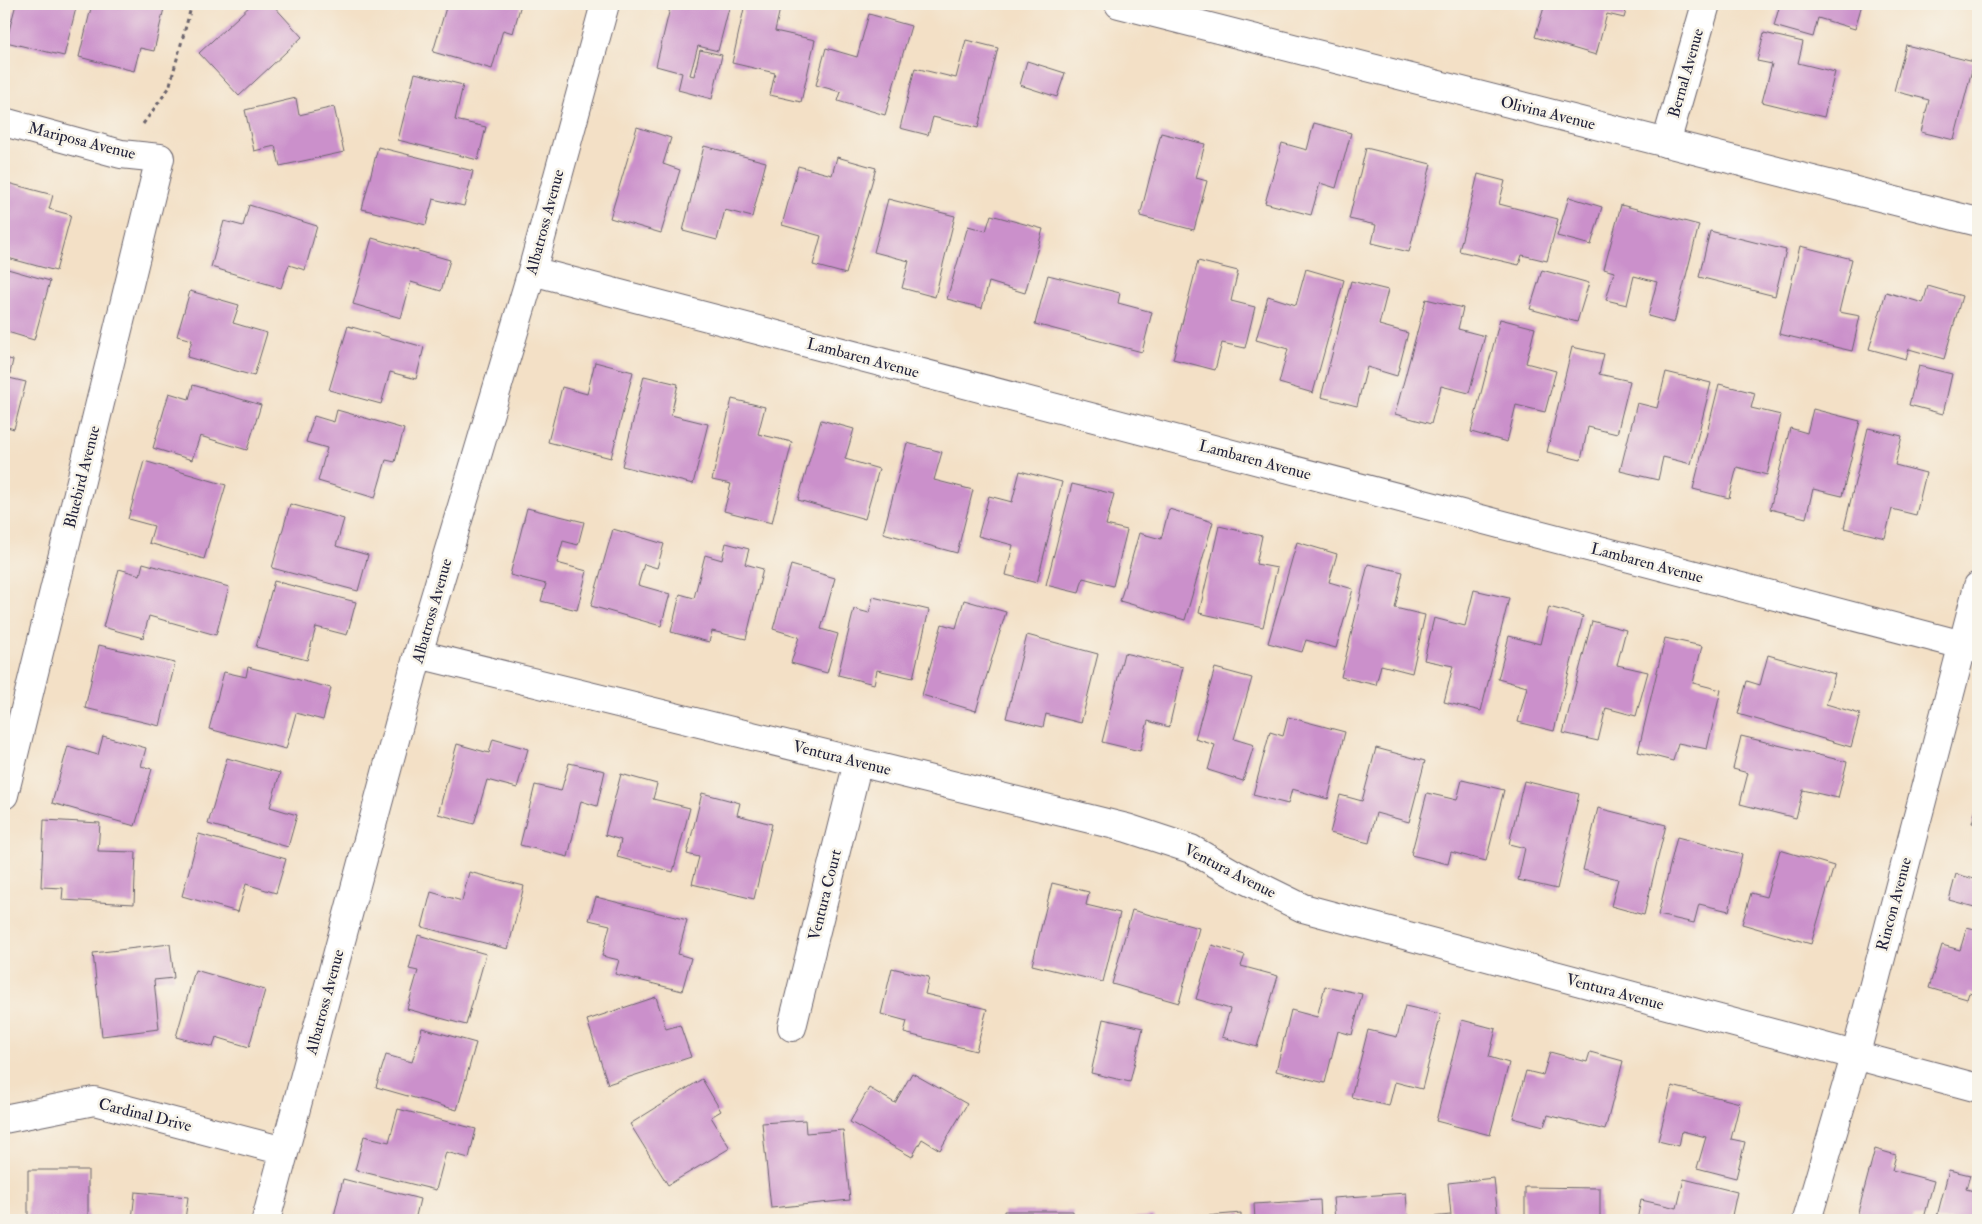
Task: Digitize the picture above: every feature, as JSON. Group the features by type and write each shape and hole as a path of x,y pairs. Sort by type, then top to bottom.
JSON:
{"street":[{"name":"Albatross Avenue","path":"266,1220 418,654 532,271 605,4"},
{"name":"Olivina Avenue","path":"1119,4 1978,222"},
{"name":"Bernal Avenue","path":"1666,143 1706,4"},
{"name":"Mariposa Avenue","path":"4,122 121,154 160,158"},
{"name":"Bluebird Avenue","path":"4,795 160,158"},
{"name":"Lambaren Avenue","path":"532,271 1970,647"},
{"name":"Rincon Avenue","path":"1807,1220 1855,1057 1970,647 1978,586"},
{"name":"Ventura Avenue","path":"418,654 1127,828 1192,849 1236,875 1303,908 1855,1057 1978,1088"},
{"name":"Ventura Court","path":"792,1027 858,762"},
{"name":"Cardinal Drive","path":"4,1119 94,1100 284,1151"}],"path":[{"path":"121,154 168,88 192,4"}],"building":[{"path":"16,4 77,4 64,56 6,42"},
{"path":"92,4 165,4 154,51 140,48 134,71 79,57"},
{"path":"252,4 272,4 302,37 239,96 199,53"},
{"path":"447,4 521,4 513,33 503,30 492,69 433,52"},
{"path":"671,4 730,4 718,51 698,46 690,75 694,76 700,50 722,55 712,99 678,90 682,73 656,66"},
{"path":"745,4 781,4 775,31 815,40 801,102 770,95 775,73 732,63"},
{"path":"1545,4 1628,4 1624,18 1607,14 1596,55 1535,37"},
{"path":"1780,4 1796,6 1797,4 1862,4 1855,29 1818,18 1813,37 1774,26"},
{"path":"869,14 911,26 885,115 838,101 841,92 816,85 826,48 857,57"},
{"path":"1764,33 1803,42 1798,63 1835,72 1824,117 1762,102 1772,64 1757,61"},
{"path":"966,40 998,48 978,128 933,117 928,135 900,128 915,68 956,78"},
{"path":"1906,45 1974,62 1954,140 1921,132 1929,100 1894,91"},
{"path":"1027,61 1065,73 1057,97 1020,85"},
{"path":"415,73 463,85 455,120 486,127 478,160 398,140"},
{"path":"296,98 299,115 334,107 344,152 280,166 275,146 254,151 245,110"},
{"path":"1314,123 1351,133 1336,188 1320,183 1311,215 1265,203 1282,143 1307,150"},
{"path":"637,127 671,138 663,164 680,170 661,233 610,218"},
{"path":"1161,133 1205,144 1196,178 1207,181 1194,230 1140,216"},
{"path":"704,146 766,162 752,217 725,210 717,240 683,231"},
{"path":"378,147 473,171 464,206 433,199 426,225 362,209"},
{"path":"1366,148 1431,164 1409,252 1372,243 1376,225 1349,219"},
{"path":"837,157 876,168 846,274 813,265 821,236 782,225 798,166 832,175"},
{"path":"1478,174 1505,181 1499,204 1558,219 1547,261 1522,255 1519,265 1459,251"},
{"path":"4,182 53,195 49,209 71,215 56,271 4,257 7,233 4,232"},
{"path":"1569,197 1602,207 1591,245 1557,236"},
{"path":"888,199 955,216 935,297 902,288 909,261 874,252"},
{"path":"249,205 317,226 305,270 289,265 281,288 211,267 224,221 243,226"},
{"path":"1621,205 1699,225 1674,323 1648,316 1657,282 1634,276 1627,305 1606,300 1614,272 1604,269"},
{"path":"991,215 1043,229 1025,293 989,282 982,308 947,299 968,226 986,231"},
{"path":"1710,231 1786,250 1775,296 1699,277"},
{"path":"372,238 450,260 441,291 411,282 401,318 353,304"},
{"path":"1800,246 1852,259 1839,312 1860,316 1852,351 1779,334"},
{"path":"1198,261 1238,271 1231,301 1255,307 1245,348 1222,343 1215,370 1173,359"},
{"path":"4,268 50,281 34,340 4,331"},
{"path":"1306,269 1344,280 1313,393 1279,383 1288,349 1256,340 1268,296 1296,305"},
{"path":"1542,270 1589,283 1577,322 1530,309"},
{"path":"1048,275 1120,293 1118,303 1152,312 1142,352 1035,324"},
{"path":"1351,281 1388,290 1379,325 1408,333 1397,376 1367,367 1357,406 1321,397"},
{"path":"1928,286 1962,296 1944,359 1909,349 1906,359 1869,349 1886,292 1923,303"},
{"path":"190,291 239,305 233,323 267,333 254,376 187,357 192,340 177,336"},
{"path":"1426,299 1463,308 1458,329 1485,336 1469,393 1441,386 1431,424 1395,414"},
{"path":"1500,319 1535,328 1526,363 1556,371 1545,412 1516,405 1507,442 1471,432"},
{"path":"348,326 424,347 416,379 390,372 381,404 329,390"},
{"path":"1572,347 1604,354 1599,374 1630,381 1617,434 1588,427 1581,460 1547,452"},
{"path":"4,358 13,360 9,378 26,382 14,429 4,426"},
{"path":"595,362 633,372 611,458 548,442 562,387 587,394"},
{"path":"1919,366 1952,374 1943,414 1909,405"},
{"path":"1666,372 1711,383 1691,464 1663,457 1658,480 1620,471 1637,403 1657,408"},
{"path":"644,376 678,384 671,415 708,424 693,484 622,466"},
{"path":"1719,384 1755,393 1751,408 1781,415 1767,475 1737,467 1729,498 1693,489"},
{"path":"193,385 261,405 247,450 200,436 192,460 153,448 169,393 189,399"},
{"path":"732,399 765,407 758,434 792,442 772,523 724,511 731,484 712,480"},
{"path":"1813,409 1860,421 1842,496 1813,489 1806,518 1770,509 1790,428 1807,433"},
{"path":"337,410 404,429 395,462 386,460 375,498 318,481 327,448 306,442 314,416 334,422"},
{"path":"821,420 854,429 845,459 879,469 865,519 798,500"},
{"path":"1868,428 1902,436 1895,465 1926,473 1916,515 1892,509 1885,538 1844,528"},
{"path":"907,443 942,452 934,480 973,490 957,553 883,533"},
{"path":"144,461 226,485 204,559 149,543 154,526 128,519"},
{"path":"1020,471 1062,482 1037,583 1006,575 1013,545 978,536 989,496 1012,502"},
{"path":"1072,484 1114,494 1106,525 1127,530 1113,586 1083,578 1079,593 1046,585"},
{"path":"290,504 344,519 336,546 368,555 358,591 272,568"},
{"path":"527,508 584,522 578,545 563,541 557,563 587,571 577,610 541,601 546,584 510,575"},
{"path":"1169,509 1213,522 1185,620 1120,601 1139,533 1161,539"},
{"path":"1219,526 1262,536 1256,564 1277,568 1263,627 1199,613"},
{"path":"613,529 664,544 657,568 644,564 638,585 670,594 661,626 591,606"},
{"path":"1297,542 1337,554 1329,582 1353,589 1336,648 1306,640 1302,652 1268,643"},
{"path":"726,543 749,549 745,564 763,569 746,639 712,631 709,642 671,632 680,594 694,598 705,555 722,560"},
{"path":"143,563 229,587 216,635 149,616 143,638 103,627 119,569 140,575"},
{"path":"1368,564 1403,572 1395,608 1425,615 1412,673 1381,665 1376,685 1341,677"},
{"path":"791,565 835,578 821,629 838,634 827,673 791,663 799,637 773,629"},
{"path":"274,581 356,602 347,635 316,627 307,660 256,647"},
{"path":"1474,590 1509,598 1481,711 1444,702 1453,666 1424,660 1434,618 1465,626"},
{"path":"873,597 929,610 913,678 877,670 874,684 838,675 854,609 869,613"},
{"path":"964,600 1006,612 976,711 922,695 942,624 956,628"},
{"path":"1549,607 1583,616 1554,731 1518,722 1527,687 1498,679 1509,636 1540,644"},
{"path":"1592,621 1626,630 1617,665 1648,672 1636,716 1606,708 1598,741 1563,733"},
{"path":"1027,635 1098,654 1081,723 1046,714 1043,727 1006,718"},
{"path":"1665,638 1702,646 1693,683 1721,690 1707,749 1678,743 1673,761 1638,752"},
{"path":"99,645 175,663 160,726 85,708"},
{"path":"1124,653 1183,667 1169,727 1148,721 1140,751 1102,742"},
{"path":"1768,655 1835,674 1826,704 1860,714 1851,747 1738,714 1747,681 1760,685"},
{"path":"248,667 331,688 323,720 296,713 286,749 209,729 224,672 246,677"},
{"path":"1215,668 1252,678 1234,739 1254,745 1243,781 1208,770 1215,745 1195,739"},
{"path":"1288,717 1345,732 1328,799 1292,789 1288,804 1253,795 1270,732 1283,736"},
{"path":"103,736 146,748 141,766 152,769 135,826 52,803 68,746 98,755"},
{"path":"1741,736 1847,762 1838,798 1803,790 1796,818 1740,804 1748,773 1733,769"},
{"path":"493,739 528,749 517,788 487,780 474,824 438,814 457,744 489,753"},
{"path":"1376,748 1425,761 1409,822 1376,813 1369,843 1330,833 1340,795 1362,801"},
{"path":"227,758 280,773 270,807 297,815 288,847 208,824"},
{"path":"569,763 605,771 597,806 581,801 568,857 520,845 535,785 561,791"},
{"path":"621,774 657,784 653,799 690,808 673,872 617,857 621,840 605,835"},
{"path":"1462,780 1504,790 1486,861 1451,852 1448,864 1411,855 1427,793 1457,800"},
{"path":"1524,781 1579,794 1557,889 1518,880 1525,848 1509,844"},
{"path":"702,793 740,803 737,815 772,824 754,899 692,884 699,857 687,854"},
{"path":"1978,801 1978,824 1972,823"},
{"path":"1598,808 1666,825 1644,915 1611,906 1618,879 1583,870"},
{"path":"44,820 100,823 98,851 136,852 134,904 62,900 63,888 41,887"},
{"path":"199,834 286,859 276,893 246,884 238,912 182,896"},
{"path":"1677,837 1742,854 1729,911 1699,904 1694,923 1658,915"},
{"path":"1780,850 1834,866 1811,944 1742,924 1751,893 1766,897"},
{"path":"469,872 524,886 508,949 422,927 431,892 462,901"},
{"path":"1956,874 1978,880 1978,908 1949,900"},
{"path":"1052,883 1089,892 1086,905 1120,913 1103,982 1032,965"},
{"path":"596,897 687,920 678,954 691,958 682,991 615,974 619,960 602,956 610,925 589,920"},
{"path":"1132,910 1199,928 1179,1003 1112,984"},
{"path":"1967,927 1978,930 1978,996 1969,993 1967,999 1929,988 1942,945 1960,950"},
{"path":"418,935 486,954 466,1025 407,1009 418,971 409,969"},
{"path":"170,944 174,978 154,980 159,1029 102,1036 93,953"},
{"path":"1212,945 1245,955 1241,966 1278,976 1257,1047 1222,1037 1230,1009 1196,999"},
{"path":"892,968 929,977 925,994 987,1009 976,1051 904,1033 907,1021 881,1014"},
{"path":"195,970 265,990 249,1047 216,1037 213,1047 176,1037"},
{"path":"1325,986 1362,994 1352,1035 1338,1031 1325,1083 1276,1071 1291,1010 1317,1017"},
{"path":"656,997 666,1029 680,1025 691,1057 608,1084 587,1020"},
{"path":"1405,1006 1441,1014 1422,1089 1395,1082 1389,1106 1351,1097 1368,1030 1397,1037"},
{"path":"1103,1019 1143,1028 1130,1082 1091,1073"},
{"path":"1462,1020 1496,1029 1489,1057 1509,1063 1490,1135 1436,1121"},
{"path":"422,1028 476,1043 457,1110 376,1087 386,1055 412,1062"},
{"path":"1550,1052 1587,1062 1590,1052 1623,1061 1605,1130 1548,1115 1544,1126 1513,1118 1526,1071 1543,1075"},
{"path":"912,1073 967,1104 940,1150 922,1139 912,1157 850,1122 869,1088 895,1103"},
{"path":"702,1079 721,1111 711,1117 730,1148 668,1185 630,1124"},
{"path":"1672,1086 1740,1103 1731,1139 1745,1142 1736,1178 1697,1168 1706,1137 1682,1131 1679,1146 1658,1141"},
{"path":"398,1109 476,1129 469,1158 446,1152 436,1190 355,1170 364,1136 389,1142"},
{"path":"805,1120 806,1133 843,1130 850,1200 771,1208 762,1123"},
{"path":"1875,1149 1896,1155 1892,1170 1934,1181 1924,1218 1914,1216 1913,1220 1856,1220"},
{"path":"28,1170 88,1170 88,1220 28,1220"},
{"path":"1949,1170 1970,1175 1966,1189 1978,1192 1978,1220 1936,1220"},
{"path":"1494,1178 1498,1220 1421,1220 1421,1218 1451,1215 1448,1183"},
{"path":"343,1179 420,1199 415,1220 333,1220"},
{"path":"1684,1179 1737,1192 1731,1220 1637,1220 1641,1200 1677,1208"},
{"path":"1525,1187 1600,1188 1600,1220 1525,1220"},
{"path":"135,1192 188,1197 185,1220 132,1220"},
{"path":"1406,1193 1408,1220 1335,1220 1333,1198"},
{"path":"1320,1200 1321,1220 1255,1220 1254,1204"},
{"path":"1004,1211 1073,1211 1073,1220 1004,1220"},
{"path":"1241,1213 1241,1220 1173,1220 1173,1219"},
{"path":"1153,1216 1154,1220 1120,1220 1120,1219"}]}
